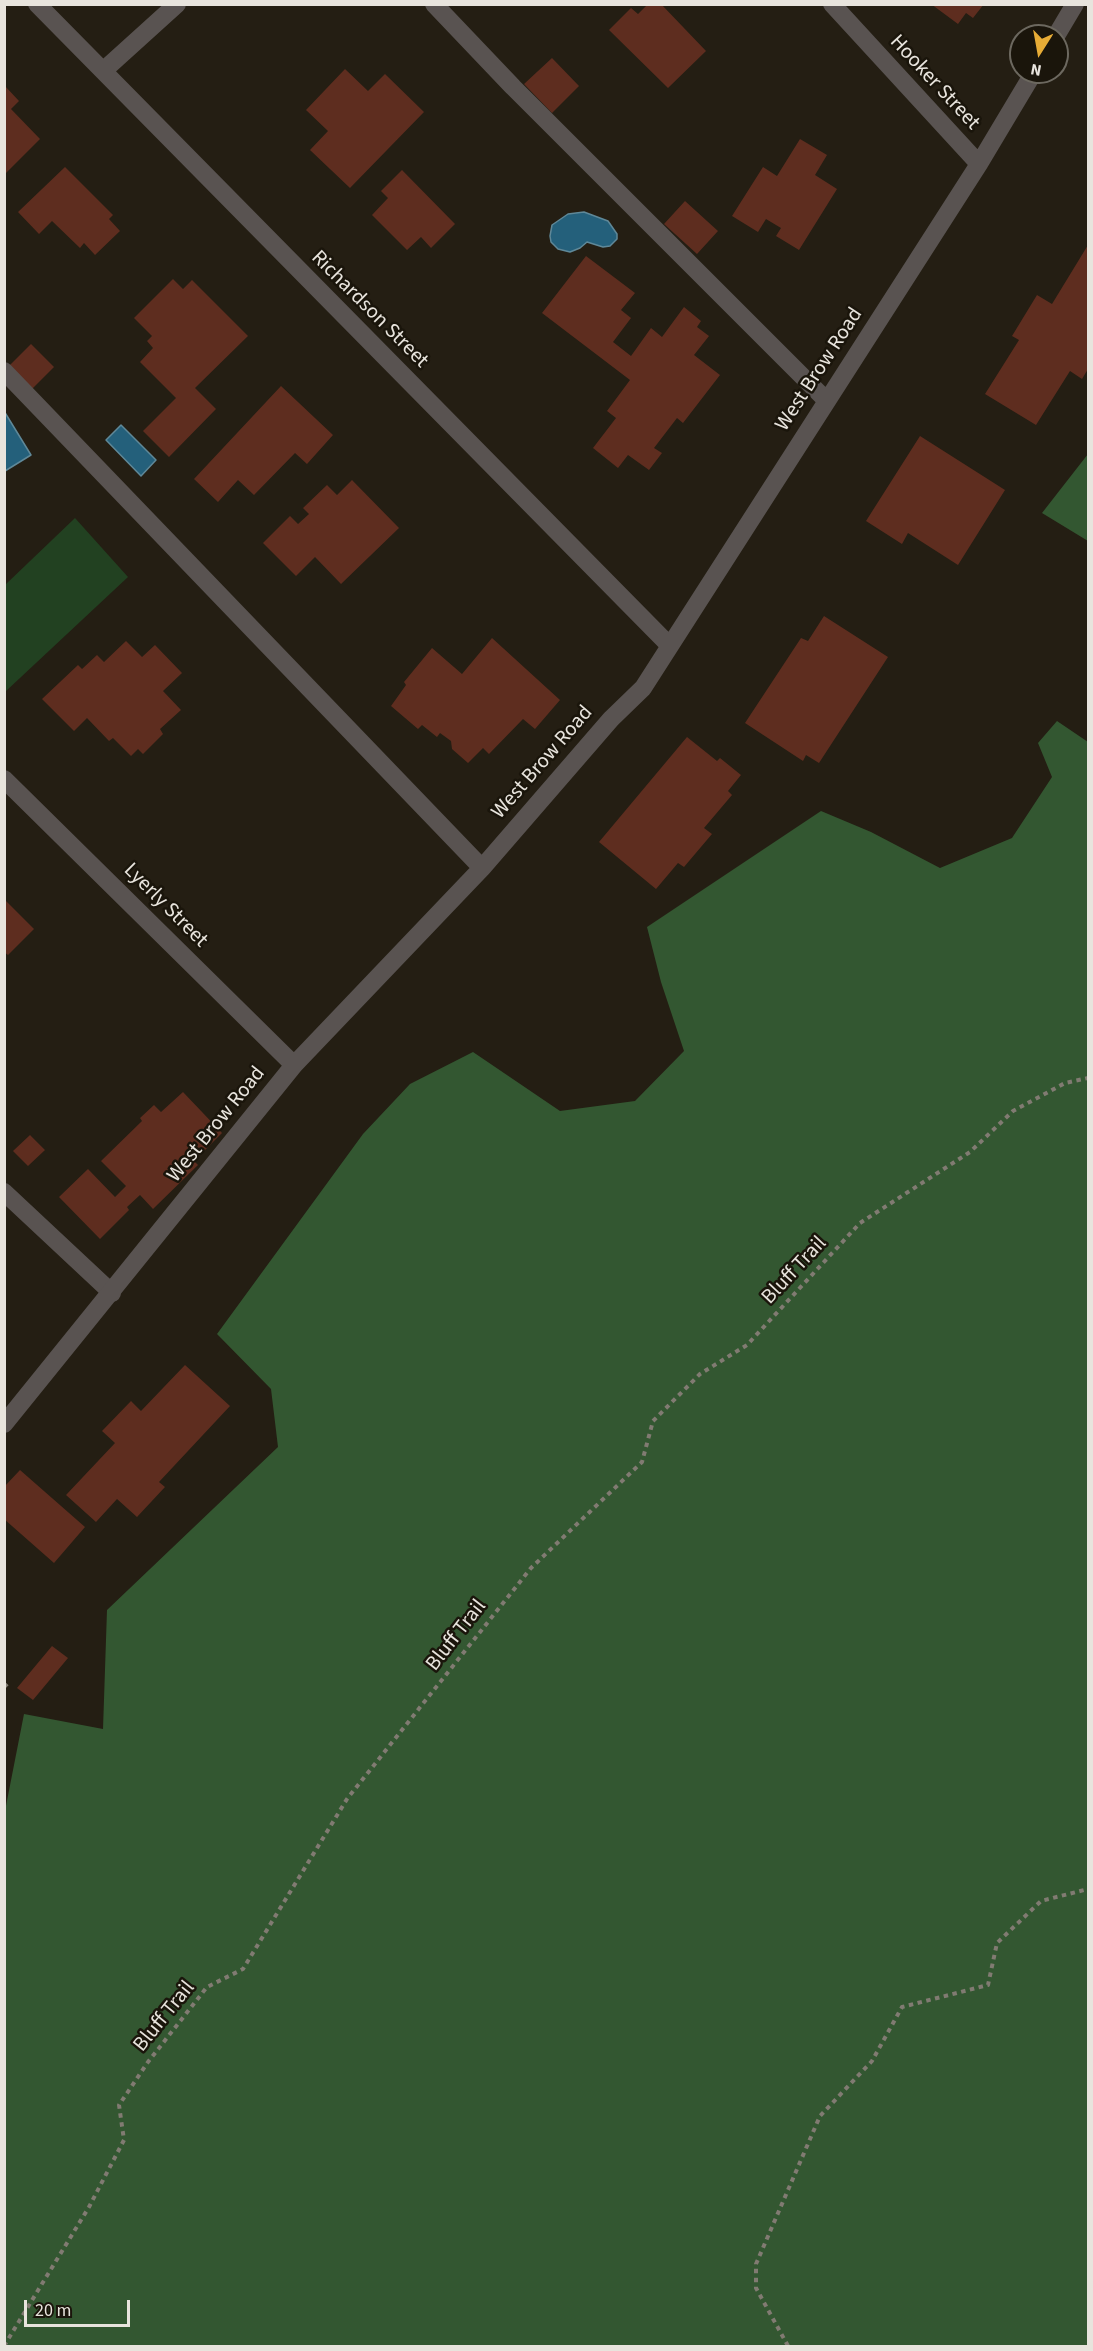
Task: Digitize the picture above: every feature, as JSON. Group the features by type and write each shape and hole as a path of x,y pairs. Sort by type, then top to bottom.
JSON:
{"street":[{"name":"Richardson Street","path":"37,4 670,646"},
{"path":"103,71 177,4"},
{"path":"434,4 513,87 827,401"},
{"name":"Hooker Street","path":"832,4 979,165"},
{"path":"1063,24 1075,4"},
{"name":"West Brow Road","path":"4,1424 294,1065 482,868 611,719 643,687 979,165 1027,84"},
{"path":"4,371 482,868"},
{"name":"Lyerly Street","path":"4,779 294,1065"},
{"path":"4,1192 112,1293"}],"path":[{"name":"Bluff Trail","path":"4,2346 89,2207 124,2140 119,2105 147,2062 207,1987 243,1969 347,1799 531,1568 642,1462 653,1421 700,1374 747,1345 860,1223 970,1152 1013,1111 1065,1083 1089,1078"},
{"path":"4,1687 9,1682"},
{"path":"788,2346 756,2288 756,2264 820,2116 872,2061 902,2007 988,1985 997,1943 1041,1900 1089,1889"}],"green space":[{"path":"1088,454 1088,541 1042,513"},
{"path":"75,518 128,577 5,692 5,585"},
{"path":"1057,721 1088,742 1088,2346 5,2346 4,1816 24,1714 103,1729 107,1610 278,1447 271,1389 217,1334 363,1134 410,1084 473,1052 560,1111 635,1101 684,1051 661,982 647,927 821,811 871,832 940,868 1012,838 1052,777 1038,743"}],"water":[{"path":"584,212 608,221 617,234 617,239 610,246 603,247 587,242 570,252 558,249 551,242 552,225 568,214"},
{"path":"4,411 31,455 5,471 4,471"},
{"path":"121,425 156,460 141,476 106,440"}],"building":[{"path":"648,4 661,4 706,51 668,88 609,30 631,8 638,14"},
{"path":"931,4 984,4 973,18 966,13 958,24"},
{"path":"552,58 579,86 552,113 524,84"},
{"path":"345,69 368,91 385,74 424,112 350,188 310,150 328,131 306,110"},
{"path":"5,86 19,101 11,109 40,139 5,174"},
{"path":"800,139 827,155 815,175 837,189 799,250 776,236 781,228 766,219 758,232 732,216 763,167 777,176"},
{"path":"65,167 113,215 109,219 120,231 95,255 84,243 80,248 52,221 39,234 18,212"},
{"path":"402,170 455,224 431,248 421,237 407,250 372,215 388,198 381,191"},
{"path":"685,201 718,231 697,254 664,224"},
{"path":"1088,245 1088,369 1082,379 1070,371 1036,425 985,394 1019,340 1012,336 1037,295 1052,304"},
{"path":"586,256 635,293 621,310 631,318 613,342 631,356 651,328 662,337 684,307 701,321 697,327 709,336 694,355 720,375 683,423 677,418 654,448 662,453 649,470 628,455 618,468 593,448 616,418 607,411 630,380 542,313"},
{"path":"173,279 183,289 192,280 248,336 195,388 216,409 169,457 143,431 176,398 140,362 153,348 147,341 152,336 134,318"},
{"path":"31,344 54,367 32,389 9,366"},
{"path":"281,386 333,435 307,464 295,453 254,495 238,480 218,502 194,479"},
{"path":"920,436 1005,490 958,565 908,533 902,544 866,521"},
{"path":"352,480 399,528 341,584 315,557 296,576 263,543 290,516 298,524 309,514 303,508 327,485 337,495"},
{"path":"824,616 888,657 819,763 806,755 803,761 745,723 801,638 808,641"},
{"path":"492,638 560,700 535,729 523,719 489,754 483,748 468,763 452,749 451,741 440,733 437,737 422,725 418,729 391,706 406,685 404,682 432,648 462,674"},
{"path":"126,641 142,657 155,645 182,673 163,691 181,710 160,729 163,734 143,754 138,749 131,756 113,738 109,741 87,718 74,731 42,699 78,665 82,669 97,655 104,662"},
{"path":"687,737 717,761 720,758 741,775 728,791 732,795 704,828 712,834 684,867 678,863 656,889 599,842"},
{"path":"4,899 34,929 8,955 4,952"},
{"path":"183,1092 222,1133 194,1161 198,1165 153,1209 140,1195 127,1207 129,1210 100,1239 59,1197 88,1169 115,1197 126,1186 101,1161 142,1121 140,1118 154,1105 161,1112"},
{"path":"30,1135 45,1150 28,1166 13,1151"},
{"path":"185,1365 230,1406 159,1482 165,1487 137,1517 117,1499 96,1522 66,1495 115,1443 102,1431 131,1401 141,1411"},
{"path":"20,1470 85,1527 54,1563 4,1519 4,1487"},
{"path":"52,1646 68,1658 33,1700 17,1688"}]}
